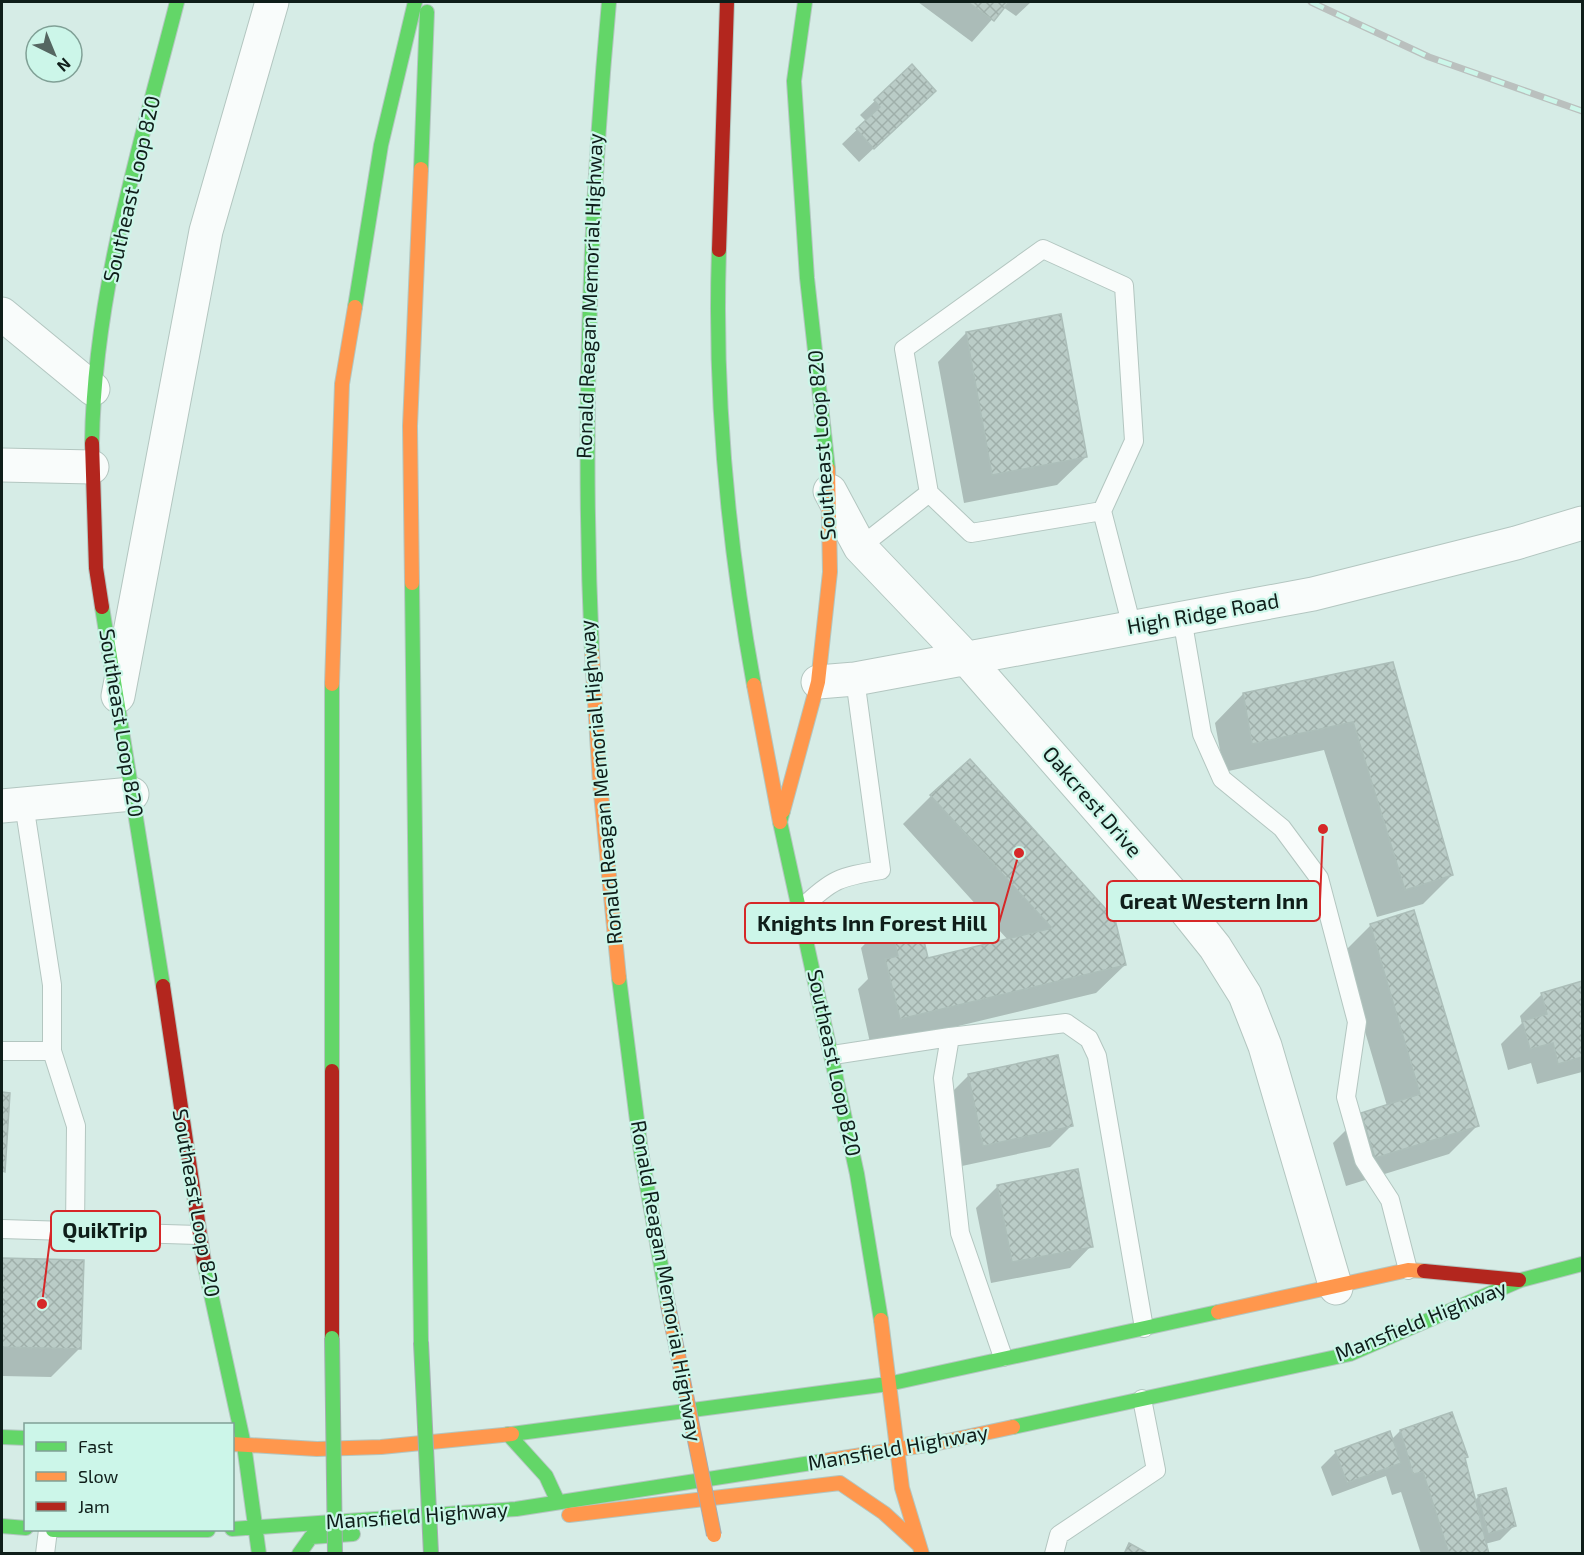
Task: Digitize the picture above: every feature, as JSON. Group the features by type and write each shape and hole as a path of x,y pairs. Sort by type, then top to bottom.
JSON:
{"main road":[{"name":"Southeast Loop 820","path":"177,2 118,232 93,389 92,466 96,568 157,941 198,1236 234,1423"},
{"path":"335,1554 332,1338 331,723 342,384 381,145 415,2"},
{"path":"427,2 410,426 421,1342 431,1554"},
{"name":"Ronald Reagan Memorial Highway","path":"609,2 597,116 587,271 584,427 587,602 597,778 620,999 647,1201 719,1554"},
{"path":"727,2 718,272 723,453 746,639 780,822"},
{"name":"Southeast Loop 820","path":"805,2 794,81 807,278 830,491 830,572 818,682 780,822 801,909 857,1174 884,1338 902,1488 921,1550"},
{"name":"Mansfield Highway","path":"234,1529 516,1509 896,1450 1350,1354 1521,1280 1582,1264"},
{"name":"Mansfield Highway","path":"238,1444 317,1449 381,1446 507,1434 888,1384 1003,1357 1336,1288 1408,1270 1521,1280"},
{"name":"Southeast Loop 820","path":"234,1423 256,1528 259,1554"},
{"path":"507,1434 546,1476 558,1502"},
{"path":"2,1437 24,1438"},
{"path":"299,1554 311,1537 618,1510 840,1483 884,1513 921,1550"},
{"path":"2,1526 24,1528"}],"street":[{"path":"117,703 206,231 272,2"},
{"path":"2,314 93,389"},
{"path":"2,465 92,466"},
{"name":"Oakcrest Drive","path":"830,491 860,546 965,657 1175,897 1215,946 1245,995 1283,1102 1336,1288"},
{"name":"High Ridge Road","path":"818,682 855,679 1313,594 1582,524"},
{"path":"13,805 132,794"}],"lane":[{"path":"1102,511 971,533 929,493 904,349 1043,249 1124,286 1134,441 1102,511 1132,627"},
{"path":"860,546 929,493"},
{"path":"1182,618 1202,734 1222,779 1282,828 1319,878 1357,1022 1346,1097 1364,1160 1390,1200 1408,1270"},
{"path":"801,909 826,884 841,877 881,870 855,679"},
{"path":"13,805 52,984 52,1051 76,1126 75,1232"},
{"path":"833,1056 950,1037 1066,1023 1089,1039 1097,1056 1144,1328"},
{"path":"950,1037 943,1078 960,1233 1003,1357"},
{"path":"2,1051 52,1051"},
{"path":"2,1229 198,1236"},
{"path":"1054,1554 1059,1535 1156,1470 1142,1399"},
{"path":"45,1554 48,1531"}],"building":[{"path":"968,2 1009,2 994,21"},
{"path":"912,64 936,91 874,149 856,129 880,107 874,100"},
{"path":"1061,314 1087,457 992,475 966,332"},
{"path":"1393,662 1453,875 1405,890 1353,722 1252,744 1243,693"},
{"path":"970,759 1115,919 1126,965 900,1019 885,959 898,956 889,918 917,911 928,958 1052,928 930,795"},
{"path":"1414,910 1479,1126 1375,1158 1361,1113 1420,1094 1370,924"},
{"path":"1582,981 1582,1057 1558,1064 1553,1043 1530,1049 1522,1021 1547,1014 1541,993"},
{"path":"1058,1055 1073,1126 983,1146 968,1074"},
{"path":"2,1092 10,1093 5,1172 2,1171"},
{"path":"1078,1169 1093,1247 1012,1262 997,1185"},
{"path":"2,1258 84,1260 81,1349 2,1347"},
{"path":"1452,1412 1468,1457 1465,1458 1489,1554 1449,1554 1423,1472 1413,1474 1400,1430"},
{"path":"1390,1431 1401,1463 1347,1483 1335,1451"},
{"path":"1506,1488 1516,1526 1488,1534 1478,1495"},
{"path":"1129,1543 1149,1554 1124,1554"}],"railway":[{"path":"1311,2 1429,57 1582,111"}],"traffic: fast":[{"path":"92,443 101,331 110,276 134,166 177,2"},
{"path":"355,307 381,145 415,2"},
{"path":"592,653 588,490 589,327 596,165 609,2"},
{"path":"805,2 794,81 807,278 828,469"},
{"path":"421,169 427,12"},
{"path":"719,250 719,359 725,469 737,578 754,685"},
{"path":"412,583 421,1342"},
{"path":"102,607 163,986"},
{"path":"332,684 332,1071"},
{"path":"783,811 780,822 857,1174 881,1320"},
{"path":"619,978 641,1152 668,1305"},
{"path":"204,1262 244,1445 259,1554"},
{"path":"1013,1427 1350,1354 1521,1280 1582,1264"},
{"path":"512,1434 888,1384 1218,1312"},
{"path":"332,1338 335,1554"},
{"path":"421,1342 431,1554"},
{"path":"508,1434 546,1476 558,1502"},
{"path":"2,1437 24,1438"},
{"path":"234,1529 516,1509 824,1461"},
{"path":"2,1526 24,1528"},
{"path":"299,1554 311,1537 353,1534"}],"traffic: slow":[{"path":"412,583 410,426 421,169"},
{"path":"332,684 342,384 355,307"},
{"path":"783,811 818,682 830,572 828,469"},
{"path":"592,653 600,783 619,978"},
{"path":"754,685 780,822"},
{"path":"1218,1312 1408,1270 1424,1271"},
{"path":"668,1305 714,1535"},
{"path":"881,1320 902,1488 922,1554"},
{"path":"824,1461 938,1443 1013,1427"},
{"path":"234,1444 317,1449 381,1447 512,1434"},
{"path":"569,1515 840,1483 884,1513 919,1545"}],"traffic: jam":[{"path":"719,250 727,2"},
{"path":"92,443 96,568 102,607"},
{"path":"163,986 204,1262"},
{"path":"332,1071 332,1338"},
{"path":"1424,1271 1519,1280"}],"place":[{"name":"Great Western Inn","path":"1323,829"},
{"name":"Knights Inn Forest Hill","path":"1019,853"},
{"name":"QuikTrip","path":"42,1304"}]}
